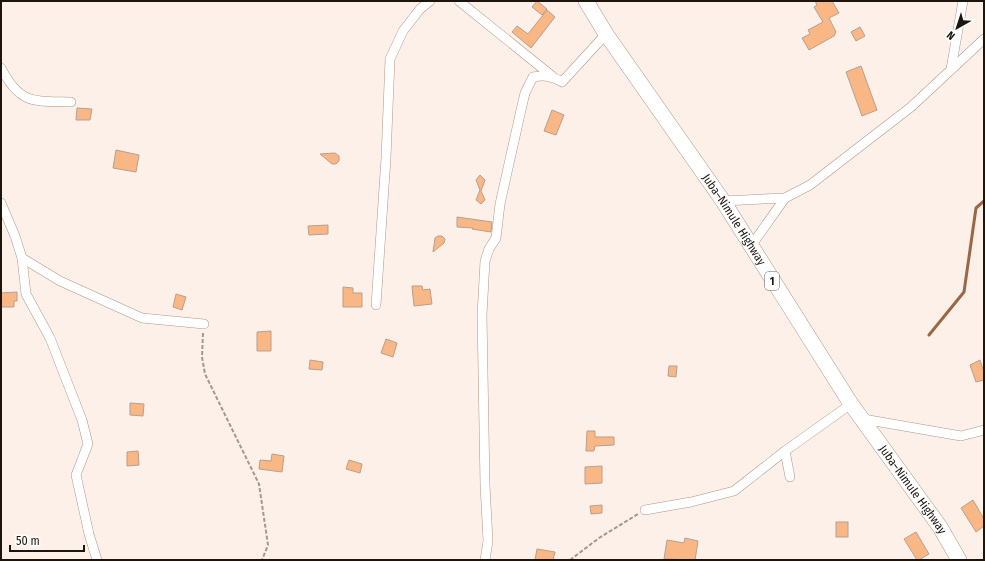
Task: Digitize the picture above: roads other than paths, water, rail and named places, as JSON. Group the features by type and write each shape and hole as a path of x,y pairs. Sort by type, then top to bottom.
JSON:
{"main road":[{"name":"Juba–Nimule Highway","path":"586,1 606,34 723,201 852,404 940,527 959,560"}],"street":[{"path":"376,305 386,158 390,59 403,31 420,9 430,1"},
{"path":"459,1 562,82 606,34"},
{"path":"951,69 963,1"},
{"path":"723,201 785,198 810,185 911,107 984,40"},
{"path":"1,68 21,96 34,101 71,102"},
{"path":"485,560 488,541 485,485 482,315 485,261 489,249 496,238 500,204 525,93 533,77 543,75 554,77"},
{"path":"751,246 785,198"},
{"path":"1,203 15,236 22,258 26,294 50,338 82,420 88,444 76,475 89,534 97,560"},
{"path":"22,258 60,282 142,318 204,324"},
{"path":"645,510 692,506 734,491 785,451 852,404"},
{"path":"863,418 961,436 984,430"},
{"path":"785,451 790,477"}],"waterway":[{"path":"929,335 964,292 976,208 984,201"}]}
